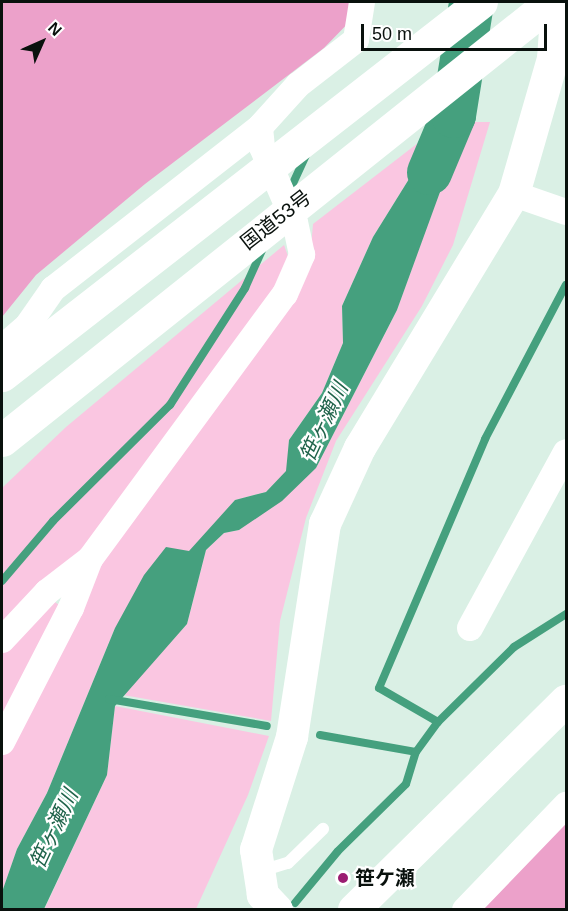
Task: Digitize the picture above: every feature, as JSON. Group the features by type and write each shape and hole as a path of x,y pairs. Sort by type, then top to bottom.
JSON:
{"highway":[{"path":"2,375 204,220 481,2"},
{"name":"国道53号","path":"2,440 551,2"}],"street":[{"path":"2,348 28,325 53,289 260,127 298,85 356,40 362,2"},
{"path":"277,909 263,895 256,850 292,737 306,624 325,524 360,448 514,194 560,53 556,2"},
{"path":"2,742 71,608 90,559 278,303 302,255 295,223 262,147 260,127"},
{"path":"514,194 562,211"},
{"path":"470,628 558,489 567,452"},
{"path":"2,640 48,592 90,559"},
{"path":"354,909 522,741 567,702"},
{"path":"465,909 567,804"}],"lane":[{"path":"258,873 288,863 322,829"}],"shaded area":[{"path":"2,2 359,2 358,13 324,48 145,184 36,275 2,317"},
{"path":"469,122 490,122 453,245 422,306 336,441 306,518 280,621 271,721 123,695 187,624 206,550 224,533 239,530 316,468 397,310 444,178"},
{"path":"427,136 409,179 373,237 342,306 343,343 322,393 289,440 287,471 266,492 235,500 205,537 115,628 47,793 17,849 2,892 2,755 97,563 310,259 313,224"},
{"path":"284,245 289,259 277,291 84,551 2,631 2,488 66,427"},
{"path":"52,600 62,607 2,727 2,653"},
{"path":"115,706 269,736 248,795 196,909 44,910 107,775"},
{"path":"566,814 566,909 475,910"}],"water":[{"path":"475,96 397,310 316,468 282,501 239,530 224,533 206,550 187,624 115,706 107,775 44,909 2,909 2,892 17,849 47,793 115,628 144,575 166,547 189,551 235,500 266,492 286,471 289,440 322,393 343,343 342,306 373,237 409,179 427,136"}],"waterway":[{"name":"笹ヶ瀬川","path":"429,172 453,115 471,2"},
{"path":"289,192 306,155"},
{"path":"2,581 53,521 170,405 245,288 264,246"},
{"path":"438,722 379,688 485,439 566,285"},
{"path":"295,903 338,851 406,784 416,752 438,722 514,647 566,614"},
{"path":"109,699 267,726"},
{"path":"320,735 416,752"}],"place":[{"name":"笹ケ瀬","path":"343,878"}]}
